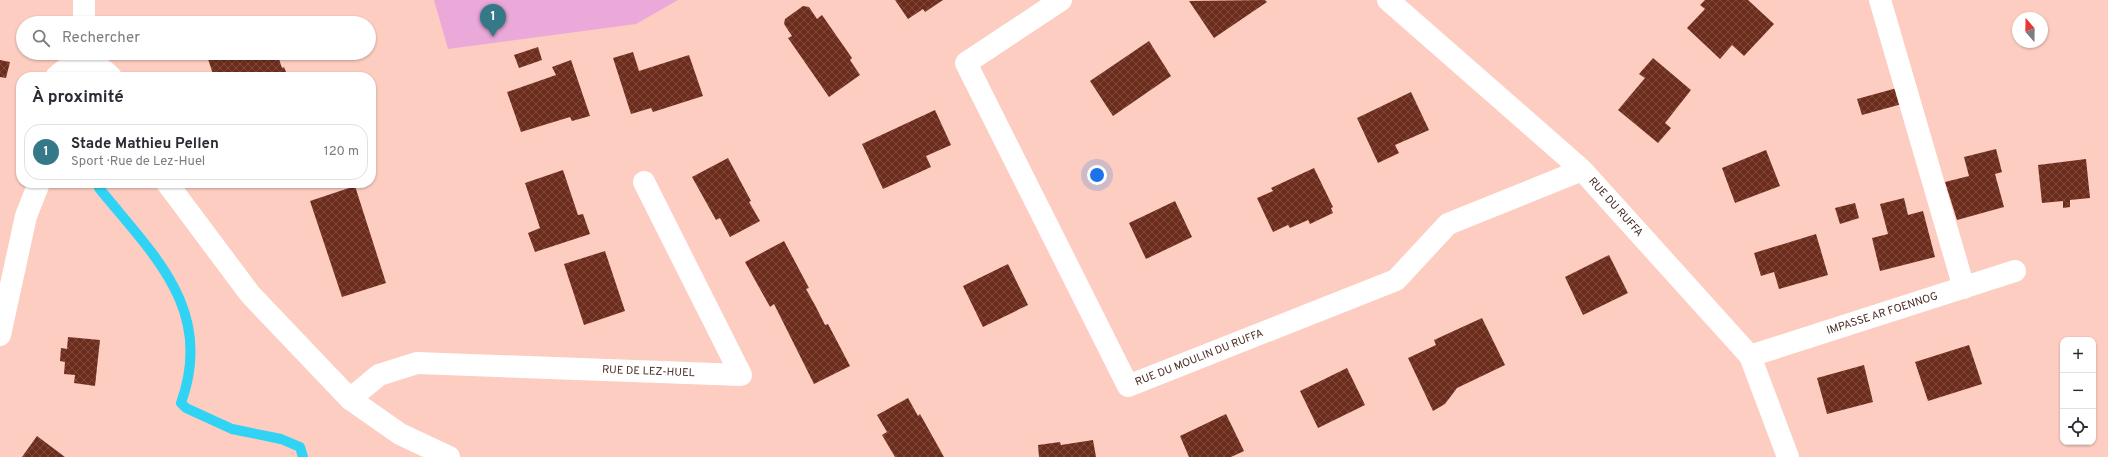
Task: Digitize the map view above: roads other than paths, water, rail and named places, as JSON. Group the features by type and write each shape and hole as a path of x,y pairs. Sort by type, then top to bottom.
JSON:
{"street":[{"path":"84,0 84,16"},
{"name":"RUE DU MOULIN DU RUFFA","path":"1061,0 966,63 1128,386 1396,280 1448,224 1582,170"},
{"name":"RUE DU RUFFA","path":"1388,0 1582,170 1750,356 1788,457"},
{"path":"1880,0 1964,288"},
{"path":"61,72 79,60"},
{"path":"87,60 103,68 107,72"},
{"name":"RUE DE LEZ-HUEL","path":"350,399 379,376 417,363 741,375 644,182"},
{"path":"0,335 26,216 37,188"},
{"path":"171,188 250,294 350,399 400,434 449,457"},
{"name":"IMPASSE AR FOENNOG","path":"1750,356 2015,271"}],"waterway":[{"path":"99,188 158,261 173,285 184,311 190,339 189,370 181,403 186,408 232,429 281,439 300,447 303,457"}],"place":[{"name":"Stade Mathieu Pellen","path":"493,37"}]}
